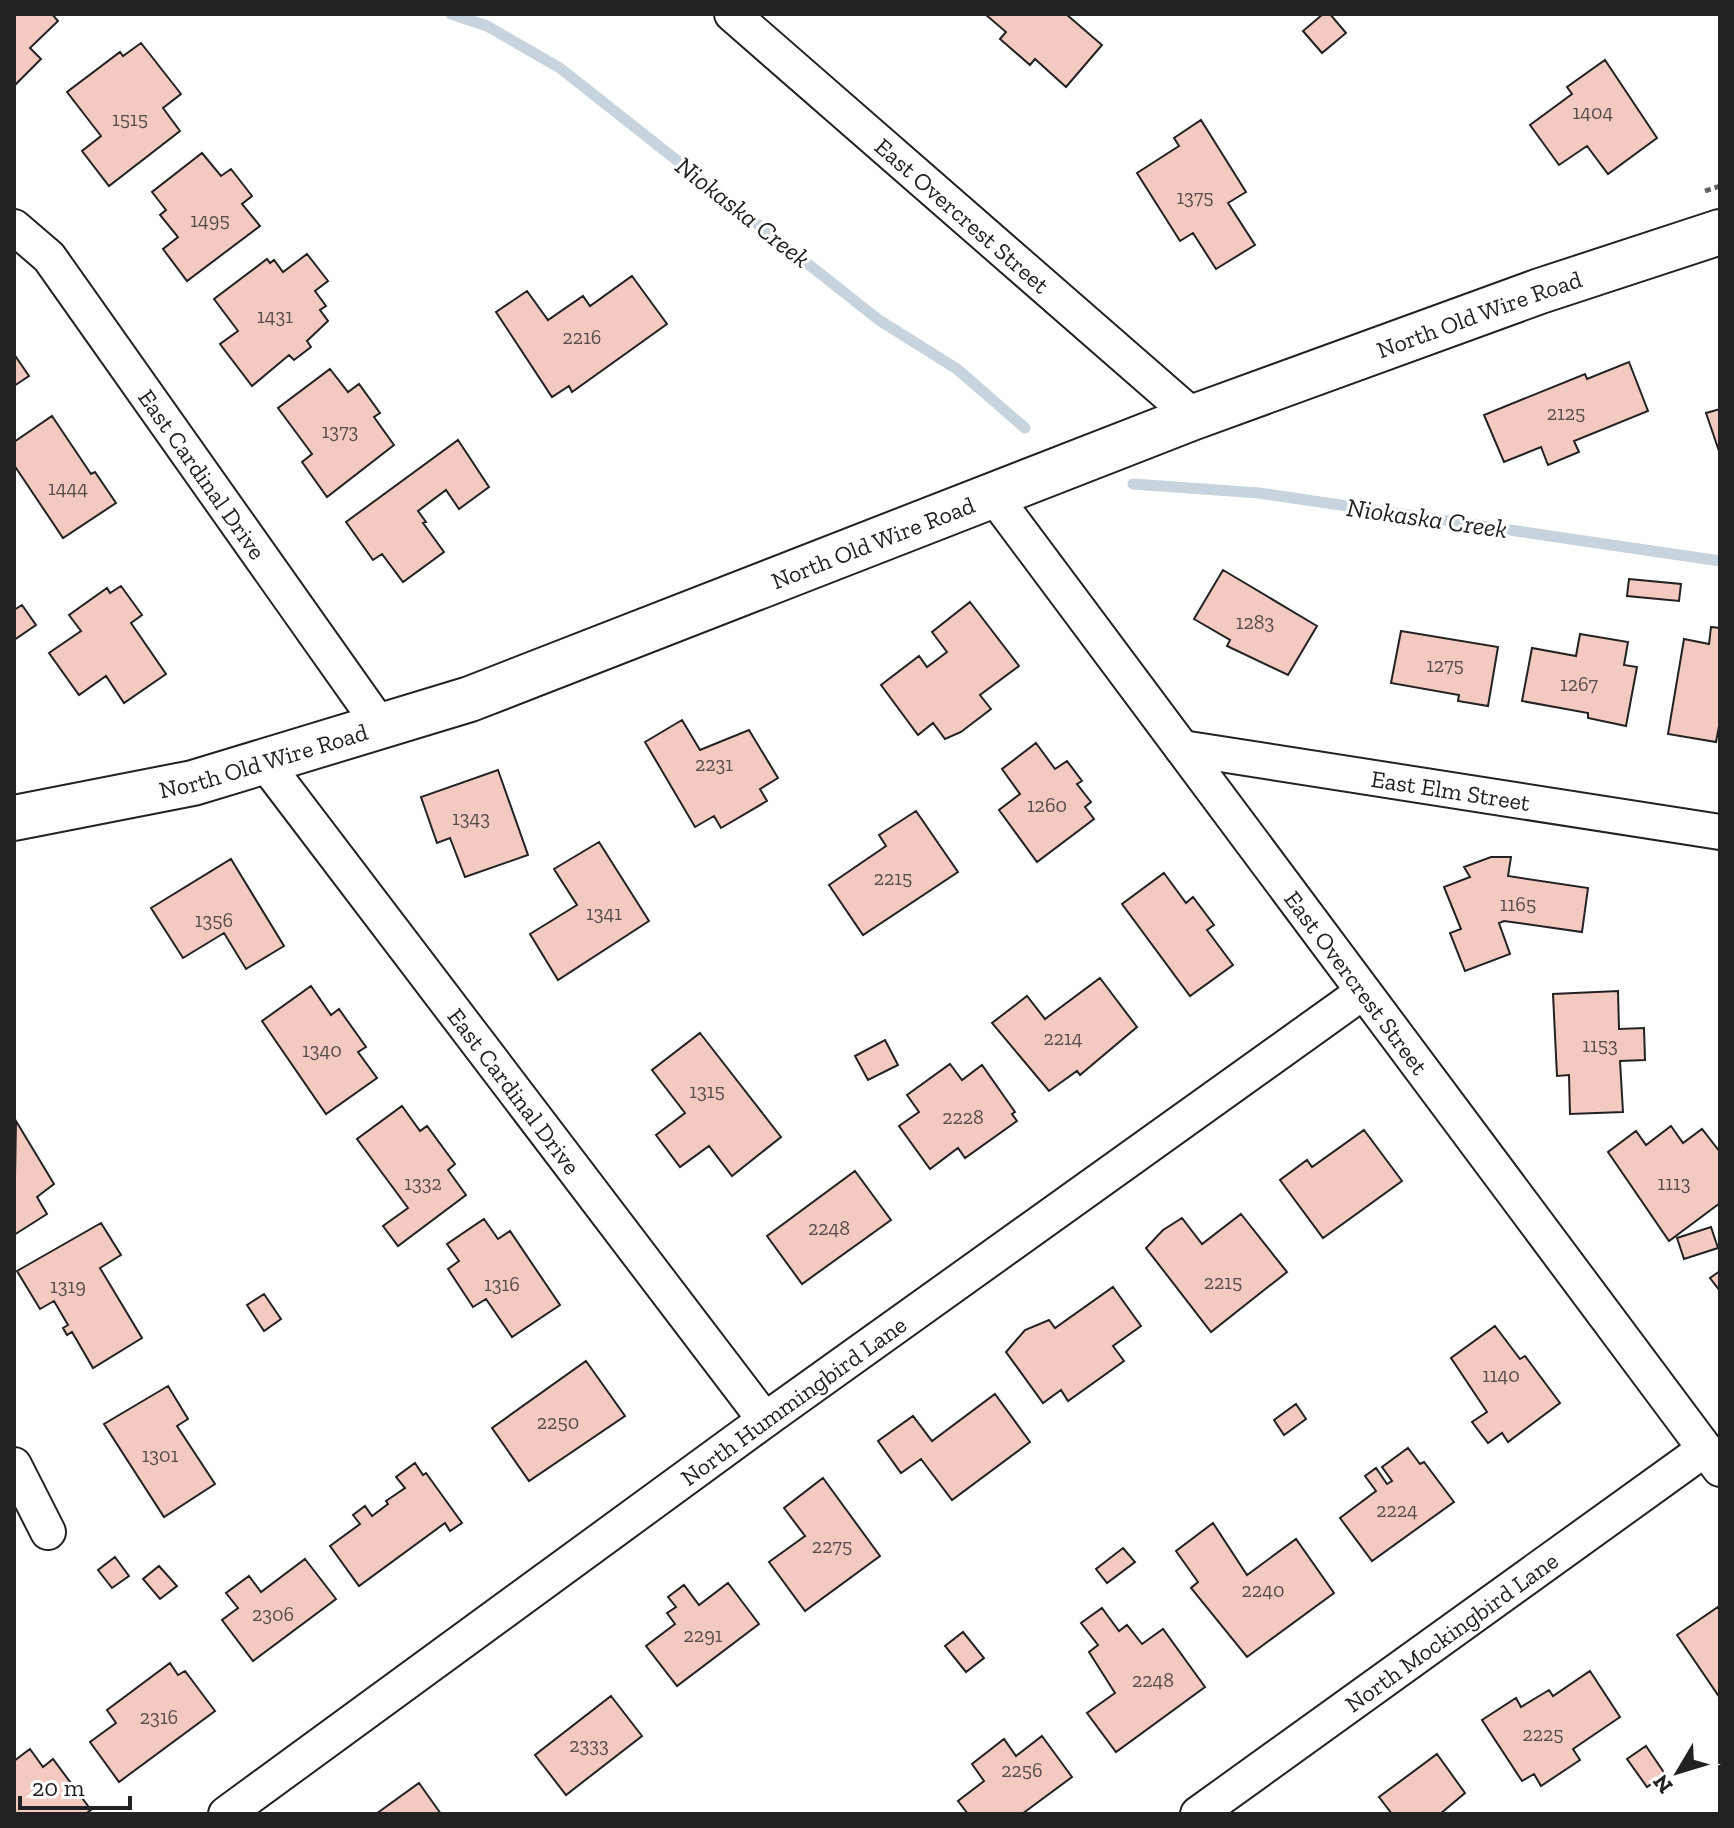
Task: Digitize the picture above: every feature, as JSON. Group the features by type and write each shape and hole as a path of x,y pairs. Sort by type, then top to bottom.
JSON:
{"street":[{"name":"East Overcrest Street","path":"732,14 1194,417"},
{"name":"East Cardinal Drive","path":"14,227 49,257 382,728"},
{"name":"North Old Wire Road","path":"14,818 193,783 470,699 1194,417 1540,291 1720,232"},
{"name":"East Overcrest Street","path":"993,495 1712,1459"},
{"name":"East Elm Street","path":"1182,748 1720,832"},
{"name":"East Cardinal Drive","path":"265,763 765,1420"},
{"name":"North Hummingbird Lane","path":"244,1809 765,1420 1363,992"},
{"name":"North Mockingbird Lane","path":"1198,1814 1712,1459"},
{"path":"14,1465 48,1532"}],"building":[{"path":"14,14 52,14 58,21 30,48 41,59 14,86"},
{"path":"985,14 1066,14 1102,45 1066,87 1035,59 1030,65 1000,39 1006,32"},
{"path":"1323,14 1330,14 1346,33 1322,53 1303,31"},
{"path":"141,43 181,94 163,108 180,131 109,186 82,151 101,136 67,92 120,52 123,56"},
{"path":"1605,60 1657,138 1608,174 1587,146 1559,165 1530,125 1572,94 1567,87"},
{"path":"1201,120 1246,192 1228,203 1255,245 1216,269 1193,233 1180,241 1137,173 1179,146 1174,138"},
{"path":"202,153 221,176 231,169 252,196 242,204 260,226 187,281 163,249 178,237 160,215 166,210 152,192"},
{"path":"307,254 328,281 315,291 326,306 320,310 328,321 307,341 311,347 294,360 289,355 252,386 220,344 238,331 214,299 267,259 270,263 274,260 283,272"},
{"path":"632,276 667,324 572,392 569,386 552,397 496,312 527,291 548,320 583,296 590,306"},
{"path":"14,354 29,376 14,386"},
{"path":"1629,362 1648,411 1574,441 1579,452 1548,465 1541,447 1504,462 1484,415 1585,374 1587,379"},
{"path":"330,369 348,392 359,384 380,413 374,417 394,445 327,497 302,462 312,454 278,408"},
{"path":"1720,409 1720,454 1706,413"},
{"path":"52,416 91,474 95,472 116,503 63,538 14,465 14,442"},
{"path":"458,440 489,487 459,509 446,490 418,511 444,552 403,582 382,554 373,560 346,522"},
{"path":"1223,570 1317,626 1288,675 1227,646 1230,640 1194,619"},
{"path":"1629,579 1681,584 1679,601 1627,596"},
{"path":"121,586 142,615 131,623 166,674 124,703 106,676 79,695 49,653 81,631 69,615 107,588 110,593"},
{"path":"970,602 1019,666 980,695 991,709 961,732 945,739 933,723 918,735 881,685 919,656 927,667 947,652 932,632"},
{"path":"22,605 36,625 14,640 14,610"},
{"path":"1711,627 1720,628 1720,721 1716,742 1668,734 1684,639 1709,644"},
{"path":"1401,631 1498,647 1488,706 1458,701 1459,695 1391,683"},
{"path":"1580,634 1628,642 1624,665 1637,667 1626,726 1588,718 1588,713 1522,701 1532,648 1576,656"},
{"path":"682,720 700,750 749,730 778,778 760,789 767,801 721,828 714,816 695,827 645,742"},
{"path":"1036,743 1055,769 1067,761 1082,781 1077,784 1091,802 1085,807 1094,819 1037,862 999,810 1020,794 1002,769"},
{"path":"498,770 528,855 465,877 450,838 437,843 421,797"},
{"path":"916,811 958,872 863,935 829,885 886,846 879,835"},
{"path":"599,842 649,921 558,980 530,934 577,905 554,869"},
{"path":"1491,857 1511,857 1508,876 1588,888 1582,932 1504,921 1499,923 1510,954 1465,971 1450,933 1461,929 1444,887 1470,877 1464,867"},
{"path":"231,859 284,946 246,969 224,933 183,958 151,908"},
{"path":"1164,873 1186,903 1193,897 1214,925 1207,930 1233,965 1190,996 1122,904"},
{"path":"1100,978 1137,1027 1080,1075 1077,1071 1049,1091 992,1023 1027,996 1045,1019"},
{"path":"311,986 331,1015 339,1009 366,1047 358,1052 377,1078 326,1114 262,1021"},
{"path":"1618,991 1619,1029 1644,1028 1645,1060 1620,1061 1623,1112 1570,1114 1569,1075 1557,1076 1553,994"},
{"path":"700,1033 781,1137 732,1176 709,1146 680,1167 656,1135 685,1113 652,1070"},
{"path":"885,1040 898,1065 868,1080 855,1056"},
{"path":"950,1064 962,1080 982,1065 1015,1112 1012,1114 1017,1121 965,1158 958,1148 930,1169 899,1126 919,1112 907,1095"},
{"path":"402,1106 420,1131 427,1126 455,1164 448,1170 466,1195 398,1246 383,1226 408,1208 357,1139"},
{"path":"16,1121 54,1184 37,1197 47,1214 14,1235"},
{"path":"1671,1126 1683,1143 1702,1129 1720,1152 1720,1203 1669,1241 1608,1152 1636,1131 1646,1145"},
{"path":"1364,1130 1402,1181 1323,1238 1280,1180 1307,1160 1312,1167"},
{"path":"855,1171 891,1220 802,1284 767,1236"},
{"path":"1241,1214 1287,1272 1211,1332 1146,1248 1163,1230 1182,1218 1202,1244"},
{"path":"484,1219 498,1239 510,1231 560,1305 512,1337 486,1299 473,1307 448,1269 459,1261 447,1244"},
{"path":"101,1223 121,1255 100,1268 142,1338 93,1368 72,1332 67,1335 63,1328 68,1325 54,1301 40,1309 17,1271"},
{"path":"1711,1227 1718,1248 1684,1259 1677,1238"},
{"path":"1720,1271 1720,1291 1710,1278"},
{"path":"1113,1287 1141,1326 1113,1346 1124,1361 1068,1401 1061,1390 1043,1403 1006,1352 1025,1330 1049,1320 1055,1328"},
{"path":"264,1294 281,1319 264,1331 247,1305"},
{"path":"1495,1326 1520,1359 1525,1356 1560,1403 1508,1442 1502,1433 1488,1443 1472,1422 1487,1412 1451,1358"},
{"path":"586,1361 625,1416 529,1481 492,1428"},
{"path":"168,1386 188,1419 177,1426 215,1484 164,1517 104,1424"},
{"path":"995,1394 1030,1442 952,1500 921,1459 901,1473 878,1441 913,1416 932,1441"},
{"path":"1296,1404 1306,1419 1284,1435 1274,1420"},
{"path":"1408,1448 1420,1464 1424,1462 1454,1502 1372,1561 1340,1518 1376,1491 1365,1476 1376,1468 1387,1484 1392,1481 1382,1467"},
{"path":"415,1463 423,1475 426,1473 462,1523 450,1531 445,1523 359,1586 330,1546 360,1524 353,1515 365,1506 372,1516 405,1488 396,1477"},
{"path":"823,1478 880,1556 805,1611 769,1562 805,1536 784,1508"},
{"path":"1213,1523 1247,1575 1296,1539 1334,1593 1247,1657 1191,1588 1198,1582 1176,1551"},
{"path":"1123,1548 1135,1562 1107,1583 1096,1569"},
{"path":"115,1557 129,1576 112,1588 98,1570"},
{"path":"305,1559 336,1599 253,1661 222,1620 238,1608 226,1593 249,1576 261,1592"},
{"path":"159,1566 177,1586 160,1599 143,1579"},
{"path":"728,1583 759,1624 677,1686 646,1646 675,1624 667,1613 676,1607 668,1597 684,1585 699,1605"},
{"path":"1718,1607 1720,1610 1720,1698 1677,1635"},
{"path":"1102,1608 1119,1631 1127,1625 1142,1644 1163,1629 1205,1687 1116,1752 1087,1713 1115,1693 1089,1652 1098,1645 1081,1623"},
{"path":"963,1632 984,1658 966,1672 945,1646"},
{"path":"170,1663 178,1675 185,1671 215,1711 119,1782 90,1742 116,1723 107,1710"},
{"path":"1590,1671 1620,1717 1573,1749 1580,1760 1541,1786 1534,1774 1522,1781 1482,1720 1516,1698 1521,1707 1549,1690 1553,1696"},
{"path":"611,1696 642,1736 566,1795 535,1755"},
{"path":"1042,1736 1072,1777 1022,1814 968,1814 958,1801 984,1781 972,1764 1004,1739 1016,1756"},
{"path":"1646,1746 1665,1774 1647,1787 1627,1759"},
{"path":"30,1749 43,1767 53,1759 91,1810 85,1814 14,1814 14,1761"},
{"path":"1437,1754 1465,1793 1440,1814 1392,1814 1379,1797"},
{"path":"419,1783 441,1814 376,1814"}],"waterway":[{"name":"Niokaska Creek","path":"451,14 487,26 560,68 879,320 957,369 1025,428"},
{"name":"Niokaska Creek","path":"1133,484 1259,493 1720,561"}]}
